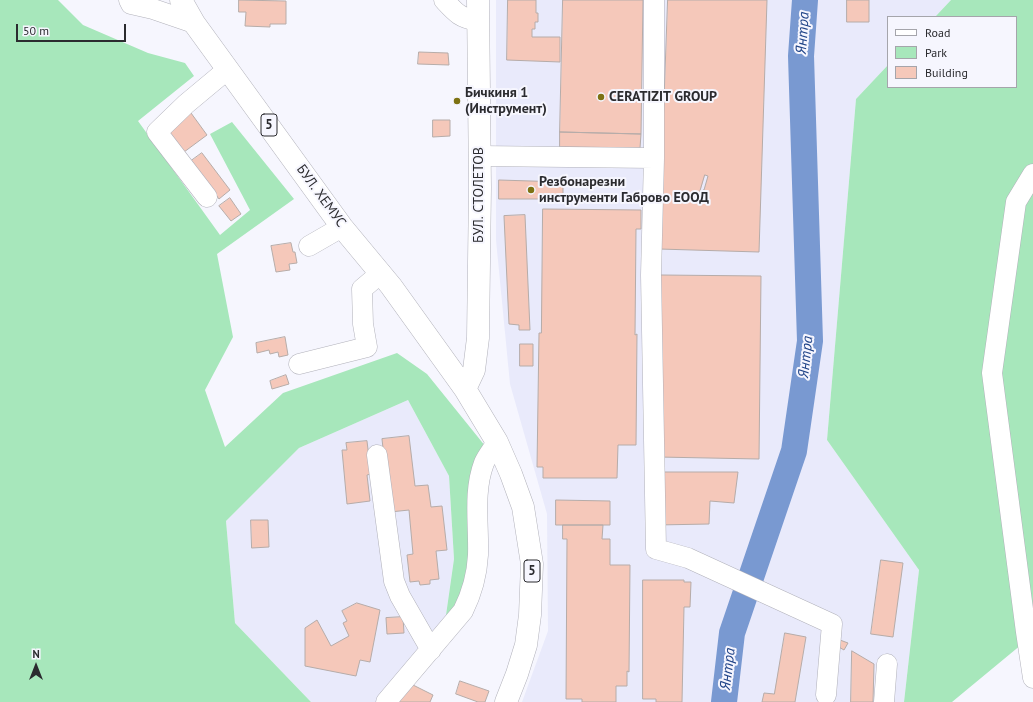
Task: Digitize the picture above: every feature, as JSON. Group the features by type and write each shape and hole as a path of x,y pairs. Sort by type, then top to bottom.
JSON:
{"main road":[{"name":"БУЛ. ХЕМУС","path":"181,0 194,23 342,227 381,274 465,389"},
{"name":"БУЛ. СТОЛЕТОВ","path":"465,389 474,370 478,338 480,156 478,10"},
{"name":"5","path":"465,389 497,442 512,474 523,507 532,564 530,615 526,645 506,702"}],"street":[{"path":"129,0 131,4 153,9 194,23"},
{"path":"444,0 452,10 465,19 478,10"},
{"path":"654,0 654,158 651,275 656,548 688,558 832,624 826,696"},
{"path":"207,197 157,132 186,104 228,69"},
{"path":"480,156 654,158"},
{"path":"1033,174 1016,202 992,373 1033,678"},
{"path":"309,246 342,227"},
{"path":"299,364 366,347 363,324 362,289 381,274"},
{"path":"386,702 463,611 470,597 478,555 477,504 480,475 484,461 497,442"},
{"path":"377,455 394,581 407,608 431,650"},
{"path":"884,702 887,664"}],"shaded area":[{"path":"496,0 951,0 936,16 887,16 887,66 856,99 827,440 919,570 904,702 522,702 548,631 547,514 510,384 496,240"},
{"path":"408,400 449,476 454,559 446,615 463,611 386,702 311,702 235,623 226,521 299,448"}],"green space":[{"path":"0,0 58,0 83,25 148,53 185,63 194,76 138,121 220,235 250,210 210,134 232,122 294,199 217,254 233,337 205,390 225,447 283,393 397,353 427,374 490,452 463,611 446,615 454,559 449,476 408,400 299,448 226,521 235,623 311,702 0,702"},
{"path":"951,0 1033,0 1033,635 952,702 904,702 919,570 827,440 856,99 887,66 887,88 1017,88 1017,16 936,16"}],"building":[{"path":"239,0 286,1 286,24 270,24 270,27 245,26 246,12 239,12"},
{"path":"508,0 536,0 538,22 535,22 535,29 532,29 532,37 560,37 560,62 507,60"},
{"name":"CERATIZIT GROUP","path":"563,0 643,0 641,134 560,132"},
{"path":"668,0 767,0 759,252 659,249"},
{"path":"847,0 869,0 869,22 847,22"},
{"path":"419,52 448,53 449,65 418,64"},
{"path":"191,113 207,135 180,155 163,133"},
{"path":"433,120 450,120 450,136 433,137"},
{"path":"560,132 641,134 640,148 560,147"},
{"path":"202,153 230,190 219,199 191,161"},
{"path":"705,175 708,176 704,190 700,192"},
{"name":"Резбонарезни инструменти Габрово ЕООД","path":"499,180 563,182 563,199 499,199"},
{"path":"230,198 241,214 231,221 219,206"},
{"path":"543,209 641,210 641,229 636,229 636,445 618,445 617,478 543,478 543,467 537,467"},
{"path":"525,215 530,330 519,330 519,325 509,324 504,216"},
{"path":"291,243 293,252 295,252 297,263 289,264 290,270 276,272 271,246"},
{"path":"660,275 761,276 759,459 658,457"},
{"path":"285,337 288,355 279,357 278,352 270,354 269,350 257,353 256,343"},
{"path":"520,344 533,344 533,366 520,366"},
{"path":"286,375 289,384 272,389 270,381"},
{"path":"409,436 415,486 428,485 431,507 442,506 447,550 436,551 439,579 430,580 430,584 420,585 419,581 410,582 407,555 413,554 409,510 390,512 382,439"},
{"path":"367,441 371,474 367,475 370,501 347,504 342,450 347,450 346,443"},
{"path":"657,472 738,472 734,503 710,501 709,524 657,525"},
{"path":"556,500 610,501 610,525 556,525"},
{"path":"251,520 268,520 269,547 252,548"},
{"path":"563,525 603,525 602,539 610,539 610,565 630,565 629,672 627,671 627,686 616,686 616,702 582,702 582,699 566,699 567,539 563,539"},
{"path":"881,560 903,563 893,637 871,634"},
{"path":"643,580 684,580 684,582 691,582 690,607 684,607 682,702 656,702 656,699 643,699"},
{"path":"357,603 380,610 370,662 360,660 356,676 305,666 305,628 317,620 331,646 349,636 343,623 347,621 342,611"},
{"path":"403,617 404,633 387,634 386,618"},
{"path":"785,633 806,637 795,702 762,702 764,693 774,694"},
{"path":"840,640 848,643 844,650 837,646"},
{"path":"852,651 874,664 873,702 851,702"},
{"path":"460,681 489,691 485,702 478,702 456,694"},
{"path":"413,685 433,695 430,702 399,702"}],"waterway":[{"name":"Янтра","path":"724,702 732,633 794,451 810,341 801,56 805,0"}],"place":[{"name":"CERATIZIT GROUP","path":"601,97"},
{"name":"Бичкиня 1 (Инструмент)","path":"457,101"},
{"name":"Резбонарезни инструменти Габрово ЕООД","path":"531,190"}]}
